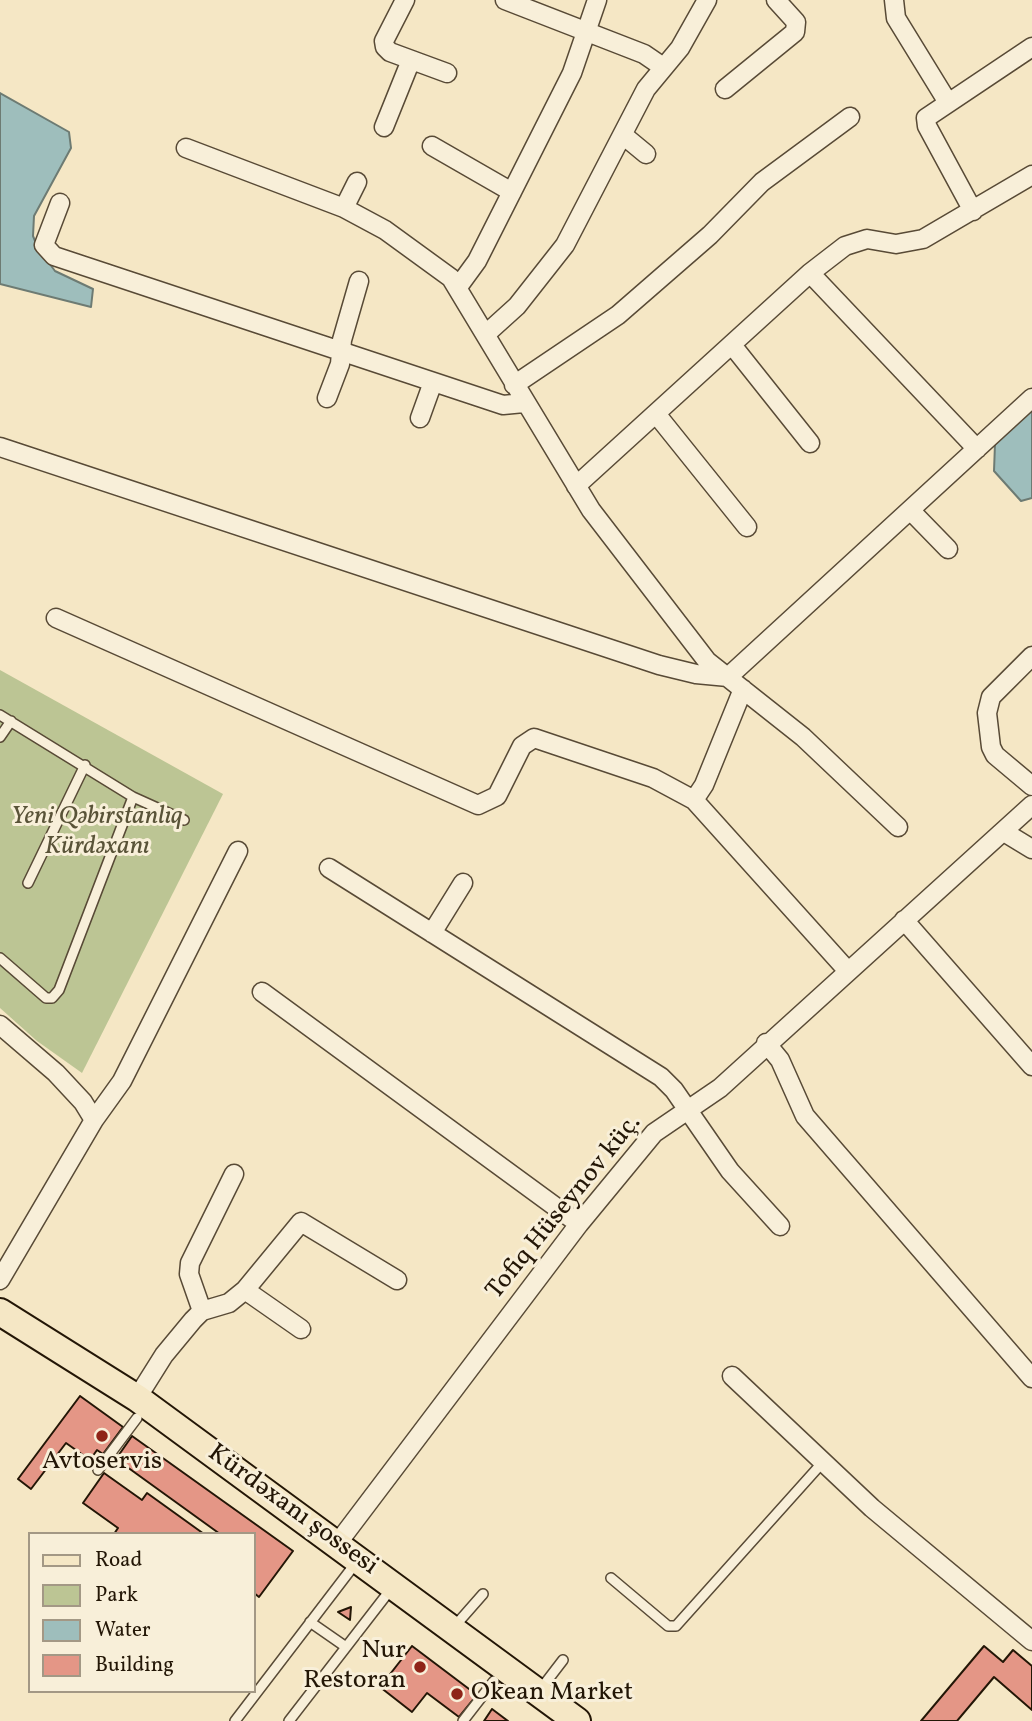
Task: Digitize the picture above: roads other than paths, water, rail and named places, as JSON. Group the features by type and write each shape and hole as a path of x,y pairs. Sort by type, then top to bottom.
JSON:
{"main road":[{"name":"Kürdəxanı şossesi","path":"0,1312 337,1544 353,1566"},
{"name":"Kürdəxanı şossesi","path":"0,1331 82,1380 137,1408 388,1592 494,1681 548,1721"},
{"name":"Kürdəxanı şossesi","path":"388,1592 453,1628 578,1721"}],"street":[{"path":"405,0 384,41 390,52 447,74"},
{"path":"505,0 644,54 663,67"},
{"path":"458,287 477,261 572,73 597,0"},
{"path":"486,334 517,306 565,245 646,89 680,48 707,0"},
{"path":"725,89 795,32 796,22 776,0"},
{"path":"894,0 896,18 947,101"},
{"path":"973,211 927,126 926,118 947,101 1032,47"},
{"path":"384,127 411,60"},
{"path":"514,385 618,315 710,235 762,182 850,117"},
{"path":"623,135 646,154"},
{"path":"432,146 512,192"},
{"path":"186,148 344,208 385,230 439,269 458,287 524,403 576,486 687,637 707,661 803,737 898,827"},
{"path":"576,486 810,273 855,241 911,243 973,211 1032,175"},
{"path":"344,208 357,182"},
{"path":"60,203 44,245 54,256 503,405 524,403"},
{"path":"810,273 977,449"},
{"path":"327,398 359,281"},
{"path":"732,345 810,443"},
{"path":"420,418 433,382"},
{"path":"0,447 659,666 728,677 1032,398"},
{"path":"657,415 747,527"},
{"path":"910,510 948,549"},
{"path":"56,618 478,805 497,796 522,746 534,738 653,778 694,800 847,970"},
{"path":"1032,656 991,697 987,713 991,747 995,755 1032,786"},
{"path":"694,800 704,785 743,689"},
{"name":"Tofiq Hüseynov küç.","path":"337,1544 579,1224 654,1133 720,1088 766,1043 1032,805"},
{"path":"1004,832 1032,849"},
{"path":"0,1280 94,1120 122,1082 238,851"},
{"path":"330,868 661,1077 730,1171 780,1227"},
{"path":"432,933 463,883"},
{"path":"905,920 1032,1066"},
{"path":"262,992 579,1224"},
{"path":"0,1025 56,1073 83,1102 94,1120"},
{"path":"766,1043 780,1060 805,1116 1032,1378"},
{"path":"202,1311 189,1274 190,1263 234,1174"},
{"path":"137,1408 164,1355 202,1311 229,1303 246,1290 301,1222 397,1280"},
{"path":"246,1290 300,1329"},
{"path":"732,1376 872,1508 1032,1641"}],"lane":[{"path":"0,715 134,797 184,821"},
{"path":"0,737 10,721"},
{"path":"28,883 85,765"},
{"path":"0,958 46,998 52,998 60,990 134,797"},
{"path":"99,1470 137,1408"},
{"path":"611,1578 668,1626 676,1626 823,1462"},
{"path":"235,1721 353,1566"},
{"path":"289,1721 388,1592"},
{"path":"453,1628 483,1594"},
{"path":"310,1622 346,1647"},
{"path":"539,1692 563,1660"},
{"path":"463,1721 494,1681"}],"water":[{"path":"0,93 69,132 71,148 34,216 33,236 38,248 55,271 93,289 91,307 0,284"},
{"path":"1032,409 1032,498 1021,501 994,471 995,444"}],"place":[{"name":"Avtoservis","path":"102,1436"},
{"name":"Nur Restoran","path":"420,1667"},
{"name":"Okean Market","path":"457,1694"}],"park label":[{"name":"Yeni Qəbirstanlıq Kürdəxanı","path":"97,833"}]}
